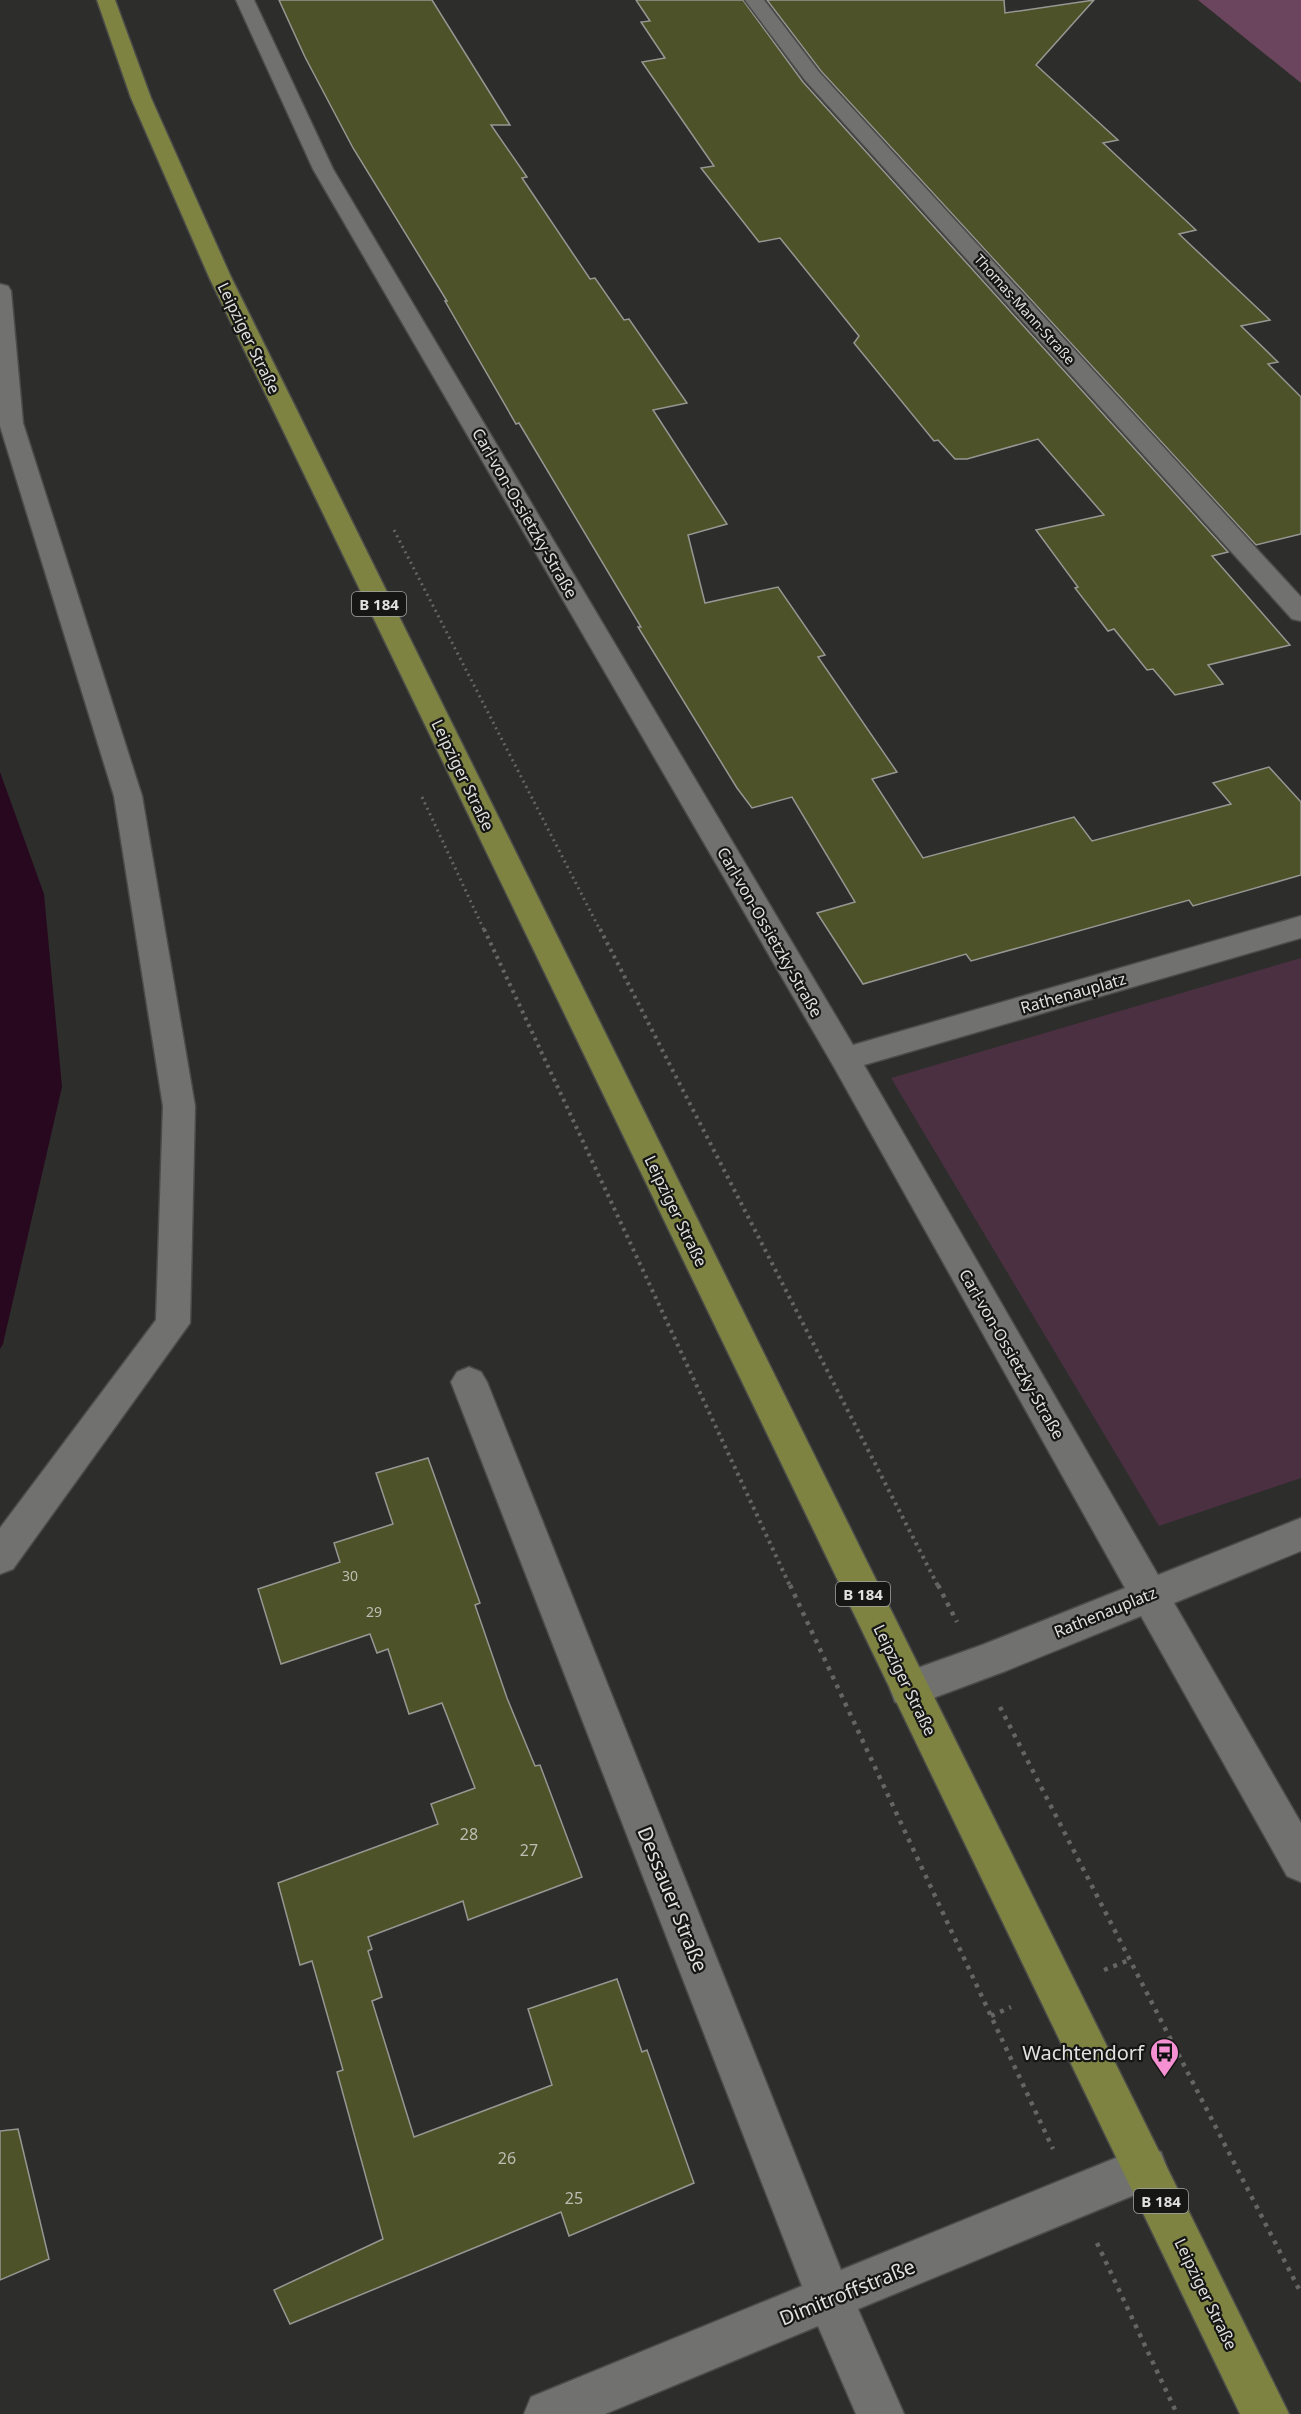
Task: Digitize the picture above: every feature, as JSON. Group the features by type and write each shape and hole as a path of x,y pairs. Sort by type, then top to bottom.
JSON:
{"main road":[{"name":"Leipziger Straße","path":"106,0 154,129 220,277 1265,2414"}],"street":[{"name":"Carl-von-Ossietzky-Straße","path":"245,0 323,169 844,1059 1301,1862"},
{"name":"Thomas-Mann-Straße","path":"754,0 812,76 1301,613"},
{"path":"0,291 11,423 129,796 178,1106 173,1323 0,1557"},
{"name":"Rathenauplatz","path":"844,1059 1301,927"},
{"name":"Dessauer Straße","path":"469,1382 830,2299 880,2414"},
{"name":"Rathenauplatz","path":"909,1689 1301,1534"},
{"name":"Dimitroffstraße","path":"548,2414 1145,2168"}],"path":[{"path":"389,520 1301,2293"},
{"path":"420,792 1177,2414"}],"shaded area":[{"path":"1198,0 1301,0 1301,83"},
{"path":"0,772 44,894 62,1087 0,1349"},
{"path":"1301,958 1301,1478 1159,1526 891,1078"}],"building":[{"path":"279,0 432,0 510,125 491,125 527,177 522,178 590,279 595,278 624,320 629,319 687,403 653,410 727,524 688,535 705,603 778,587 825,655 818,657 897,772 872,779 923,858 1074,817 1092,841 1231,804 1213,783 1269,767 1301,802 1301,875 1193,906 1189,900 971,961 966,954 863,984 817,913 855,902 792,797 752,808 737,788 638,627 641,627 519,423 516,424 445,301 447,301 353,148 305,57"},
{"path":"636,0 743,0 803,82 1228,552 1212,556 1290,645 1208,665 1223,684 1175,695 1153,669 1147,670 1114,629 1108,631 1075,588 1078,587 1036,530 1104,515 1038,439 967,459 955,459 938,440 934,441 854,343 859,336 780,238 759,242 701,168 714,166 642,62 665,58 641,22 650,21"},
{"path":"767,0 1004,0 1005,13 1094,0 1036,65 1118,140 1103,143 1196,230 1179,234 1270,320 1241,326 1278,362 1268,364 1301,397 1301,534 1256,545 821,71"},
{"path":"428,1458 480,1603 475,1605 507,1698 535,1766 540,1765 582,1877 468,1920 463,1901 368,1937 372,1949 368,1951 382,1997 372,2001 414,2137 552,2085 528,2009 617,1979 642,2052 647,2050 694,2183 569,2236 561,2212 290,2324 274,2290 383,2239 337,2072 343,2070 312,1961 300,1965 278,1883 438,1824 431,1804 475,1788 442,1703 409,1714 388,1649 377,1653 370,1634 281,1664 258,1589 340,1562 334,1543 393,1524 376,1473"},
{"path":"18,2129 49,2259 0,2280 0,2131"}],"place":[{"name":"Wachtendorf","path":"1165,2078"}]}
